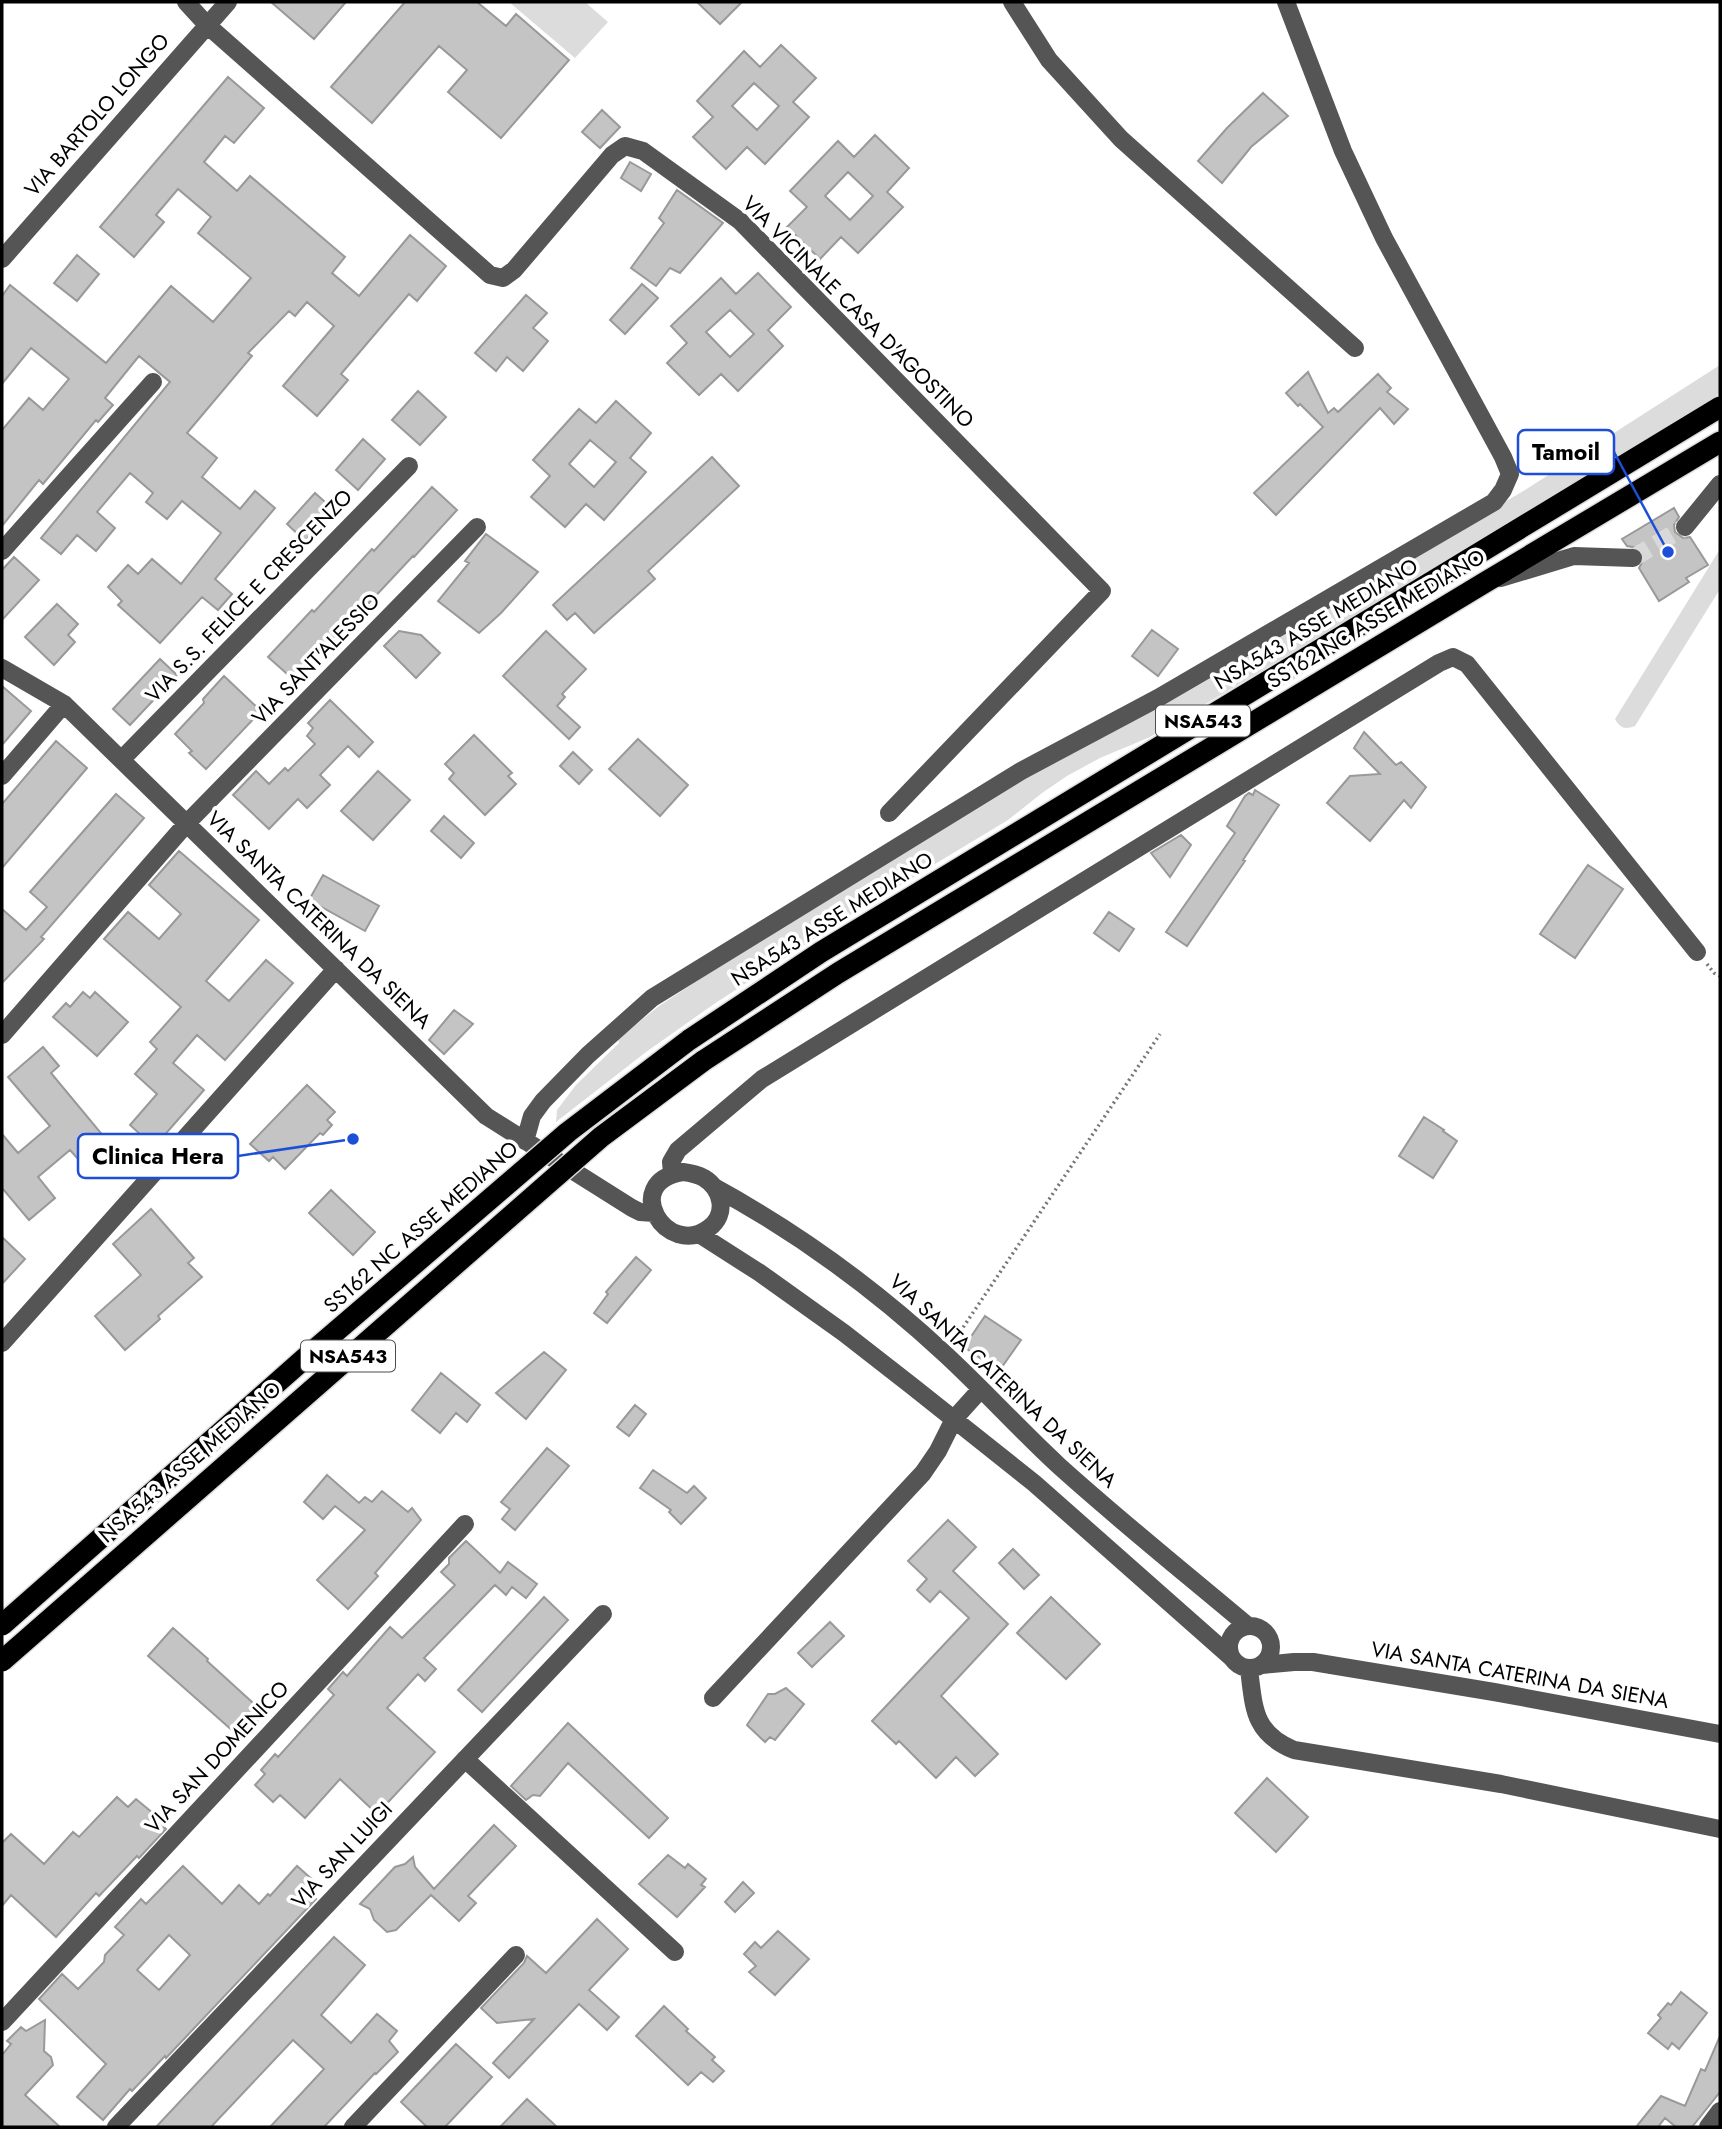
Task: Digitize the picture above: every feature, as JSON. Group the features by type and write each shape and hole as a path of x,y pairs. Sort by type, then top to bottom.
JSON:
{"highway":[{"name":"NSA543 ASSE MEDIANO","path":"689,1040 821,952 1720,407"},
{"name":"SS162 NC ASSE MEDIANO","path":"703,1061 838,973 1720,442"},
{"name":"SS162 NC ASSE MEDIANO","path":"2,1625 294,1367 568,1132 689,1040"},
{"name":"NSA543 ASSE MEDIANO","path":"2,1661 601,1137 703,1061"}],"street":[{"name":"VIA VICINALE CASA D'AGOSTINO","path":"186,2 207,25 491,275 503,278 514,270 612,155 625,146 643,151 740,222 1102,591 889,813"},
{"name":"VIA BARTOLO LONGO","path":"2,259 228,2"},
{"path":"1012,2 1049,60 1121,139 1355,348"},
{"path":"525,1141 532,1116 543,1101 588,1055 652,998 1021,771 1158,698 1360,581 1494,502 1503,490 1510,474 1503,457 1384,238 1343,151 1286,2"},
{"path":"2,551 153,382"},
{"name":"VIA S.S. FELICE E CRESCENZO","path":"121,759 409,466"},
{"path":"1685,527 1720,484"},
{"name":"VIA SANT'ALESSIO","path":"2,1035 187,823 477,527"},
{"path":"1484,583 1574,556 1633,558"},
{"path":"672,1173 671,1163 678,1150 762,1079 1453,657 1467,664 1698,952"},
{"name":"VIA SANTA CATERINA DA SIENA","path":"2,668 64,704 486,1116 632,1208 653,1213"},
{"path":"2,776 64,704"},
{"path":"2,1343 336,969"},
{"path":"672,1173 695,1174 714,1187 720,1195 722,1208 719,1218 710,1228 699,1234 687,1236 675,1233 663,1225 653,1213 650,1201 654,1189 662,1179 672,1173"},
{"name":"VIA SANTA CATERINA DA SIENA","path":"714,1187 772,1219 813,1246 873,1292 945,1354 1058,1465 1248,1626"},
{"path":"612,1196 626,1198 654,1189"},
{"path":"699,1234 760,1273 844,1333 1034,1483 1236,1664 1256,1667 1312,1662"},
{"path":"713,1698 923,1474 954,1419 981,1389"},
{"name":"VIA SAN DOMENICO","path":"2,2022 465,1524"},
{"path":"1164,1598 1184,1572"},
{"name":"VIA SAN LUIGI","path":"116,2127 603,1614"},
{"path":"1232,1658 1229,1645 1231,1638 1241,1628 1248,1626 1262,1629 1271,1640 1312,1662"},
{"path":"1271,1640 1271,1655 1256,1667 1255,1707 1264,1731 1276,1743 1294,1750 1501,1784 1720,1829"},
{"name":"VIA SANTA CATERINA DA SIENA","path":"1312,1662 1720,1734"},
{"path":"465,1759 675,1952"},
{"path":"353,2127 516,1955"},
{"path":"1708,2127 1720,2111"}],"path":[{"path":"945,1354 1160,1034"}],"shaded area":[{"path":"509,2 585,2 608,22 575,58"},
{"path":"1720,365 1720,393 1683,420 1150,737 1100,758 1067,776 1008,820 852,914 714,1004 646,1052 556,1122 557,1110 576,1085 619,1043 618,1039 659,1006 742,951 1018,781 1209,676 1525,490"},
{"path":"1720,549 1720,589 1635,726 1621,726 1615,719"}],"building":[{"path":"271,2 346,2 314,39"},
{"path":"405,2 477,2 506,26 516,14 569,60 501,138 448,92 467,70 439,46 372,123 331,87"},
{"path":"697,2 742,2 720,24"},
{"path":"781,45 816,78 793,102 809,117 765,164 747,147 726,169 693,137 713,117 697,101 744,51 760,67","holes":["754,83 779,106 757,130 732,106"]},
{"path":"228,77 264,108 234,143 225,136 204,162 237,191 250,176 345,257 332,273 359,296 410,235 446,266 417,301 409,294 341,374 348,380 317,416 283,386 334,326 307,302 295,316 289,311 248,353 252,356 187,433 217,458 202,477 240,509 255,491 275,508 215,579 232,594 218,610 202,597 160,643 118,605 122,601 108,587 128,565 138,574 152,559 181,584 221,533 182,501 167,519 146,502 153,493 130,473 97,512 115,528 96,551 77,535 61,554 41,538 170,382 139,356 105,398 113,405 98,422 96,420 43,484 39,480 2,526 2,430 29,398 43,410 69,379 31,348 2,384 2,296 10,285 106,363 171,286 213,322 251,278 198,233 211,217 178,189 156,215 164,222 134,257 100,227"},
{"path":"1263,93 1288,116 1251,147 1222,183 1198,161"},
{"path":"602,110 620,127 600,148 582,132"},
{"path":"875,135 909,168 887,192 903,207 858,253 841,237 820,259 787,227 807,207 790,191 838,141 854,157","holes":["848,172 873,196 850,220 825,196"]},
{"path":"630,162 651,174 641,191 621,178"},
{"path":"677,190 723,223 680,273 670,268 656,286 631,268 664,223 659,218"},
{"path":"77,255 99,274 77,301 54,283"},
{"path":"758,273 791,307 768,330 783,346 738,391 721,374 699,395 667,363 687,343 671,326 721,278 736,294","holes":["730,310 754,334 730,357 706,332"]},
{"path":"642,284 658,298 625,334 610,320"},
{"path":"526,295 547,313 533,328 548,341 523,371 507,357 496,371 475,353"},
{"path":"1308,372 1328,413 1334,408 1338,412 1378,374 1391,388 1387,392 1408,409 1394,424 1380,408 1276,515 1254,493 1323,427 1286,393"},
{"path":"418,391 446,417 420,445 392,420"},
{"path":"616,401 651,433 630,458 646,472 604,520 586,504 565,527 531,497 550,476 533,460 579,409 596,423","holes":["590,440 616,462 594,487 569,464"]},
{"path":"363,439 385,459 358,490 336,470"},
{"path":"712,457 739,486 648,571 655,579 594,633 575,613 567,620 553,605"},
{"path":"432,487 457,510 294,680 268,657 372,549 374,551"},
{"path":"315,493 334,510 305,541 287,524"},
{"path":"1674,508 1679,517 1674,525 1675,532 1683,538 1690,537 1708,565 1686,578 1689,582 1659,601 1639,568 1644,559 1643,552 1627,546 1622,539"},
{"path":"486,534 538,572 479,633 438,601 469,563 465,561"},
{"path":"14,557 39,580 2,620 2,570"},
{"path":"57,604 78,624 68,635 75,642 54,665 25,637"},
{"path":"1152,630 1178,649 1158,676 1132,656"},
{"path":"399,631 421,635 440,653 416,678 384,646"},
{"path":"546,631 586,669 562,694 565,697 557,706 580,727 569,739 503,676"},
{"path":"160,659 177,675 130,725 113,709"},
{"path":"224,676 261,711 206,769 189,753 192,751 175,734 204,703 203,699"},
{"path":"2,686 31,711 2,745"},
{"path":"330,700 373,742 359,757 348,746 320,775 330,785 307,808 298,799 269,829 233,795 256,771 269,784 285,768 288,771 315,744 307,736 313,728 308,723"},
{"path":"1364,732 1396,765 1401,762 1426,787 1411,808 1404,800 1370,841 1327,803 1350,776 1380,774 1354,748"},
{"path":"474,735 512,773 508,776 516,784 485,815 449,779 454,773 445,764"},
{"path":"638,739 688,785 660,816 609,769"},
{"path":"56,741 87,768 2,868 2,804"},
{"path":"573,752 592,770 579,784 560,766"},
{"path":"378,771 410,800 373,840 341,811"},
{"path":"1255,790 1279,805 1243,860 1245,861 1187,946 1166,932 1235,833 1227,826 1245,796 1249,793 1253,795"},
{"path":"116,794 144,818 41,937 44,939 2,983 2,909 26,930 47,907 30,892"},
{"path":"444,816 474,843 461,858 431,831"},
{"path":"1181,835 1191,845 1170,877 1151,853"},
{"path":"179,851 259,920 206,981 229,1001 266,960 293,983 225,1060 197,1035 173,1063 204,1090 154,1147 130,1125 157,1094 135,1074 157,1049 150,1042 181,1007 104,939 128,912 159,939 181,914 149,885"},
{"path":"1588,865 1623,889 1575,958 1540,934"},
{"path":"323,875 379,906 365,931 309,900"},
{"path":"1109,912 1134,929 1119,951 1094,933"},
{"path":"83,992 90,998 95,992 128,1022 97,1056 53,1017 66,1003 70,1007"},
{"path":"454,1010 473,1024 444,1054 429,1040"},
{"path":"43,1047 59,1066 51,1073 110,1144 110,1150 87,1169 70,1150 38,1177 55,1198 29,1220 2,1188 2,1134 18,1153 50,1126 8,1077"},
{"path":"307,1085 335,1112 327,1120 332,1125 323,1135 320,1133 285,1169 273,1157 269,1161 250,1144"},
{"path":"1424,1117 1457,1141 1433,1178 1399,1156"},
{"path":"331,1190 375,1232 353,1255 309,1213"},
{"path":"151,1209 194,1258 188,1263 202,1277 125,1350 95,1316 141,1275 113,1244"},
{"path":"2,1237 25,1259 2,1284"},
{"path":"636,1257 651,1270 607,1323 594,1313 608,1294 606,1292"},
{"path":"985,1316 1021,1340 999,1371 964,1347"},
{"path":"544,1352 566,1370 526,1419 496,1393"},
{"path":"441,1373 480,1405 467,1422 456,1413 440,1433 412,1410"},
{"path":"635,1405 646,1414 629,1436 617,1427"},
{"path":"547,1448 569,1466 515,1530 502,1519 510,1509 501,1502"},
{"path":"653,1470 687,1493 694,1486 706,1498 681,1524 669,1512 671,1510 640,1488"},
{"path":"327,1475 359,1503 365,1497 372,1502 382,1491 408,1512 412,1508 421,1520 375,1573 378,1576 348,1609 317,1580 365,1530 335,1506 323,1519 304,1502"},
{"path":"948,1520 976,1547 953,1571 1008,1624 941,1696 998,1754 975,1776 956,1757 936,1778 899,1741 896,1744 872,1721 969,1618 940,1591 930,1602 917,1590 927,1579 908,1561"},
{"path":"466,1541 500,1573 508,1562 537,1584 526,1598 512,1587 506,1595 495,1585 424,1658 436,1669 425,1681 418,1674 387,1708 435,1752 377,1814 340,1779 305,1818 280,1795 273,1802 255,1785 265,1774 261,1770 275,1754 278,1757 334,1695 328,1689 343,1672 347,1676 390,1627 402,1638 455,1585 441,1572 449,1564 449,1558"},
{"path":"1013,1549 1039,1575 1024,1589 999,1563"},
{"path":"544,1597 568,1620 482,1712 458,1690"},
{"path":"1051,1597 1100,1644 1066,1679 1017,1633"},
{"path":"830,1622 844,1636 812,1667 798,1653"},
{"path":"173,1628 264,1713 242,1739 148,1656"},
{"path":"786,1688 804,1704 775,1740 770,1737 765,1742 747,1725 768,1694 775,1694"},
{"path":"568,1723 668,1818 649,1838 568,1763 540,1796 533,1795 526,1800 511,1786"},
{"path":"1267,1778 1308,1817 1276,1852 1235,1813"},
{"path":"117,1797 128,1807 136,1799 166,1824 166,1829 99,1896 96,1893 56,1937 11,1895 2,1906 2,1843 11,1834 44,1864 73,1832 79,1837"},
{"path":"494,1825 516,1846 468,1896 476,1903 459,1921 431,1895 396,1930 387,1932 374,1920 370,1909 360,1904 395,1867 405,1864 413,1857 415,1867 434,1889"},
{"path":"668,1855 685,1868 688,1864 706,1879 701,1885 705,1887 677,1917 639,1884"},
{"path":"183,1866 222,1904 239,1885 259,1904 268,1894 270,1896 297,1866 314,1881 305,1890 316,1899 166,2058 165,2056 132,2091 130,2089 103,2120 77,2097 106,2064 39,1999 62,1974 78,1989 104,1962 105,1955 124,1935 115,1927 141,1899 146,1904","holes":["169,1935 190,1955 159,1990 137,1970"]},
{"path":"743,1882 754,1893 735,1912 725,1902"},
{"path":"597,1919 628,1949 589,1990 619,2017 607,2030 579,2004 509,2078 493,2063 534,2019 497,2023 481,2008 524,1963 527,1956 546,1973"},
{"path":"778,1931 809,1959 775,1995 749,1972 756,1966 744,1954 755,1942 761,1948"},
{"path":"334,1937 365,1965 321,2015 351,2043 377,2014 397,2031 389,2041 398,2052 324,2127 270,2127 324,2069 293,2040 211,2127 156,2127"},
{"path":"1681,1992 1707,2013 1679,2049 1672,2043 1668,2049 1648,2033 1661,2018 1658,2015 1668,2003 1671,2005"},
{"path":"664,2006 688,2029 686,2031 715,2057 712,2060 724,2071 713,2082 701,2072 688,2085 636,2036"},
{"path":"45,2020 44,2051 51,2057 53,2065 25,2095 60,2127 2,2127 2,2055 11,2044 7,2041 21,2027 26,2031"},
{"path":"1720,2036 1720,2092 1692,2127 1676,2127 1665,2118 1658,2127 1636,2127 1661,2096 1685,2106 1701,2069 1705,2071"},
{"path":"456,2044 492,2077 445,2127 427,2127 401,2102"},
{"path":"527,2099 557,2127 500,2127"}],"tunnel":[{"path":"1633,558 1685,527"}],"place":[{"name":"Tamoil","path":"1668,552"},
{"name":"Clinica Hera","path":"353,1139"}]}
